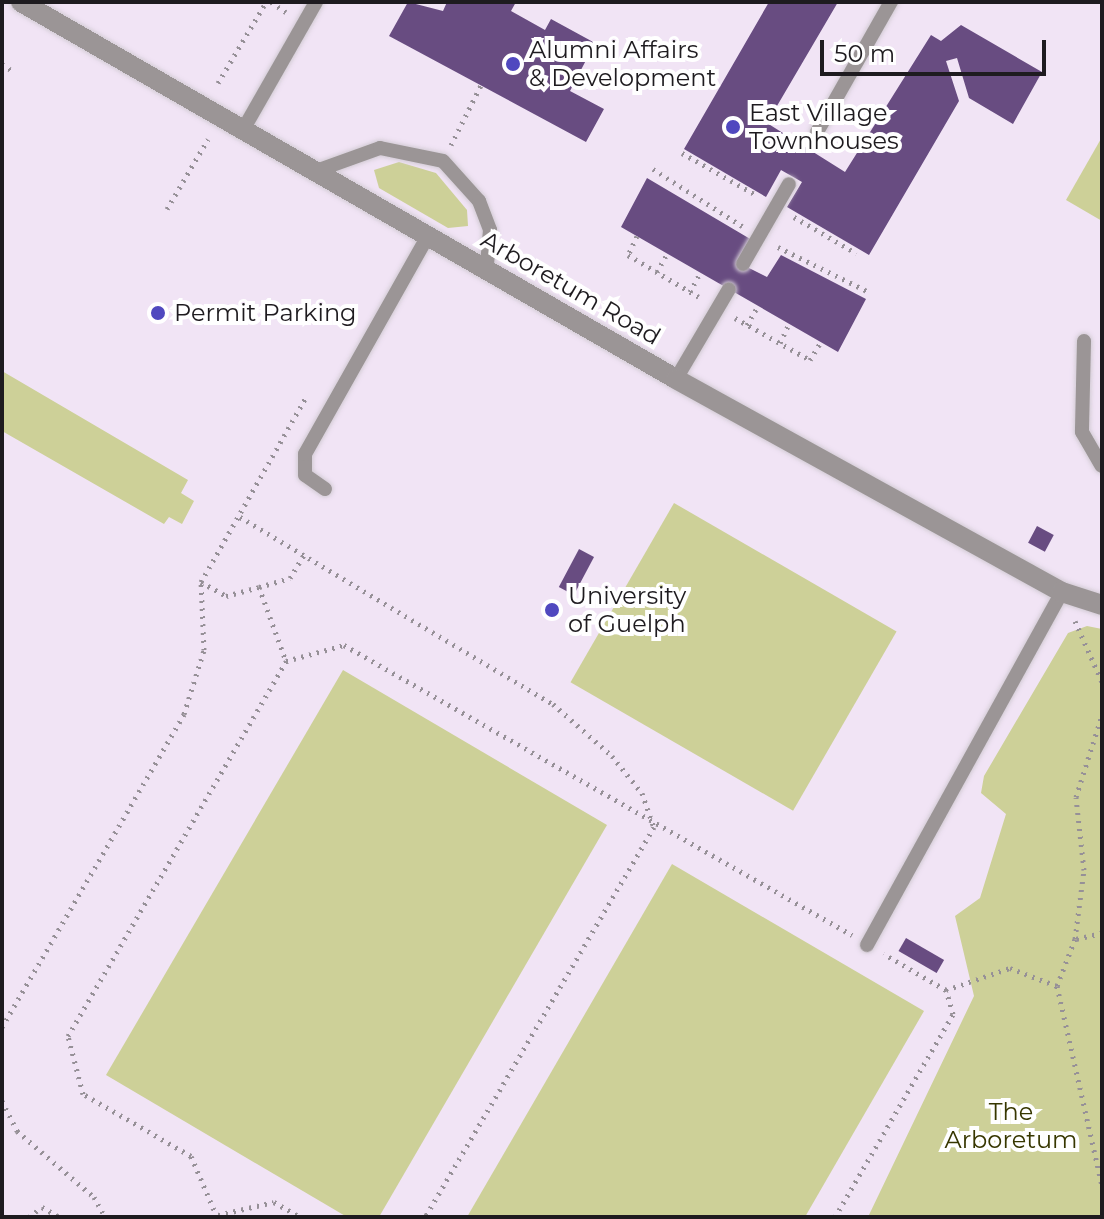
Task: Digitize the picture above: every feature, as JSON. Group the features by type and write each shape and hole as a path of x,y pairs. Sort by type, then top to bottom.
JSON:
{"street":[{"name":"Arboretum Road","path":"21,2 487,267 676,379 1062,592 1102,605"}],"lane":[{"path":"243,130 316,2"},
{"path":"817,132 891,2"},
{"path":"316,171 380,148 443,161 479,201 490,230 487,267"},
{"path":"743,264 789,184"},
{"path":"325,489 305,475 305,454 428,236"},
{"path":"676,379 729,289"},
{"path":"1084,341 1082,432 1102,466"},
{"path":"867,945 1062,592"}],"path":[{"path":"218,83 266,2"},
{"path":"2,64 11,70"},
{"path":"443,161 481,85"},
{"path":"167,209 210,135"},
{"path":"657,272 667,254"},
{"path":"690,292 700,273"},
{"path":"747,325 758,306"},
{"path":"780,343 789,324"},
{"path":"2,1027 190,701 204,650 201,582 306,397"},
{"path":"240,517 553,704 612,756 642,793 654,827 425,1217"},
{"path":"201,582 226,596 290,578 304,555"},
{"path":"259,587 286,661"},
{"path":"1062,592 1102,682"},
{"path":"300,1217 274,1202 218,1216 191,1156 83,1094 68,1036 286,661 344,645 654,827 946,990 953,1014 835,1217"},
{"path":"1102,715 1076,797 1084,870 1075,939 1057,986 1102,1185"},
{"path":"1075,939 1102,933"},
{"path":"946,990 1010,968 1057,986"},
{"path":"2,1101 25,1140 85,1188 105,1217"},
{"path":"29,1217 47,1207 59,1217"}],"shaded area":[{"name":"University of Guelph","path":"2,2 1102,2 1102,1217 2,1217"}],"green space":[{"path":"1102,137 1102,221 1066,200"},
{"path":"399,162 436,173 467,210 468,226 448,228 379,188 374,170"},
{"path":"2,371 188,480 181,493 194,501 182,524 169,517 164,524 2,431"},
{"path":"674,503 897,632 793,811 570,682"},
{"name":"The Arboretum","path":"1087,626 1102,629 1102,1217 868,1217 974,996 955,916 980,898 1006,814 981,793 984,776 1068,633"},
{"path":"343,670 607,825 379,1217 347,1217 106,1075"},
{"path":"672,864 924,1011 805,1217 467,1217"}],"building":[{"name":"Alumni Affairs & Development","path":"408,2 443,11 447,2 516,2 511,11 545,30 551,19 595,43 570,91 604,109 586,142 389,36"},
{"name":"East Village Townhouses","path":"769,2 838,2 767,123 845,172 931,35 941,41 961,25 1042,72 1013,124 969,98 957,58 946,61 959,101 869,255 787,207 802,182 781,170 766,197 684,149"},
{"name":"East Village Townhouses","path":"647,178 757,243 749,268 767,277 781,255 866,299 838,352 621,227"},
{"path":"1037,526 1054,535 1045,552 1028,543"},
{"path":"579,549 594,557 574,595 559,587"},
{"path":"906,938 944,960 937,973 898,951"}],"place":[{"name":"Alumni Affairs & Development","path":"513,64"},
{"name":"East Village Townhouses","path":"733,127"},
{"name":"Permit Parking","path":"158,313"},
{"name":"University of Guelph","path":"552,610"}]}
